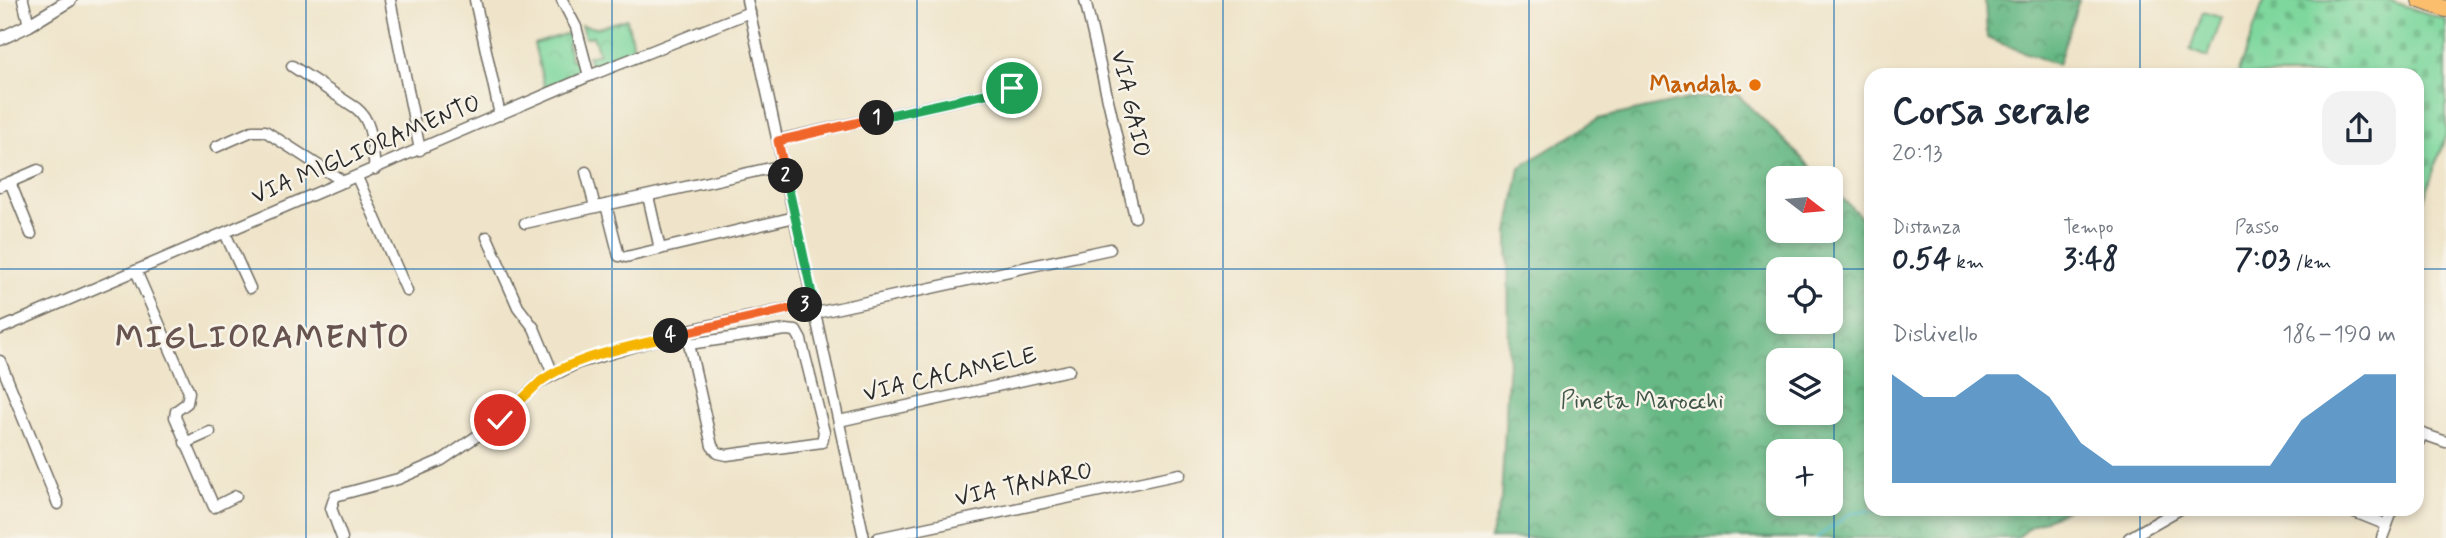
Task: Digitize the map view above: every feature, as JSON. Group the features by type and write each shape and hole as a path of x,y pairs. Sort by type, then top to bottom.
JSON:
{"main road":[{"path":"2420,0 2446,9"}],"street":[{"path":"23,0 29,25"},
{"path":"0,39 69,0"},
{"path":"390,0 420,150"},
{"path":"475,0 500,115"},
{"path":"562,0 576,27 589,76"},
{"path":"747,0 864,538"},
{"name":"VIA GAIO","path":"1084,0 1135,217"},
{"name":"VIA MIGLIORAMENTO","path":"0,329 589,76 750,12"},
{"path":"292,66 364,115 369,127 375,169"},
{"path":"778,141 1012,88"},
{"path":"216,147 251,131 265,131 344,183"},
{"path":"525,223 784,165"},
{"path":"32,234 5,184 38,170"},
{"path":"586,172 622,256 795,217"},
{"path":"357,177 407,291"},
{"path":"648,195 660,248"},
{"path":"225,233 250,288"},
{"path":"487,237 517,307 534,328 553,374"},
{"path":"342,538 331,508 335,496 402,478 451,455 496,423 533,387 553,374 589,359 686,331 1110,249"},
{"path":"136,271 189,392 187,403 178,408 175,415 215,511 236,496"},
{"path":"686,331 712,446 718,453 727,455 822,442 824,432 801,340 796,331 786,330 689,344"},
{"path":"0,361 58,503"},
{"name":"VIA CACAMELE","path":"839,421 1069,370"},
{"path":"186,443 210,432"},
{"path":"2424,435 2446,442"},
{"name":"VIA TANARO","path":"878,538 1180,474"},
{"path":"2129,538 2168,516"},
{"path":"2364,516 2387,525"},
{"path":"2382,538 2390,516"}],"green space":[{"path":"1985,0 2079,0 2058,65 1987,38"},
{"path":"2264,0 2388,0 2446,20 2446,134 2424,199 2424,68 2240,68"},
{"path":"2203,12 2222,18 2208,57 2190,50"},
{"path":"627,19 634,51 591,70 588,56 599,53 593,36 585,38 581,25 597,28"},
{"path":"572,32 574,40 567,43 571,60 578,59 583,73 545,89 534,44"},
{"name":"Pineta Marocchi","path":"1738,95 1810,166 1766,166 1766,243 1843,243 1843,199 1864,220 1864,516 2053,516 2032,526 2017,538 1490,538 1501,499 1509,357 1508,233 1520,167 1598,119 1688,99"}],"waterway":[{"path":"1816,538 1853,512 1864,511"}],"place":[{"name":"Mandala","path":"1755,85"}],"district":[{"name":"MIGLIORAMENTO","path":"263,338"}],"route":[{"path":"500,420 548,376 578,363 693,329 814,303 778,141 1012,88"}]}
